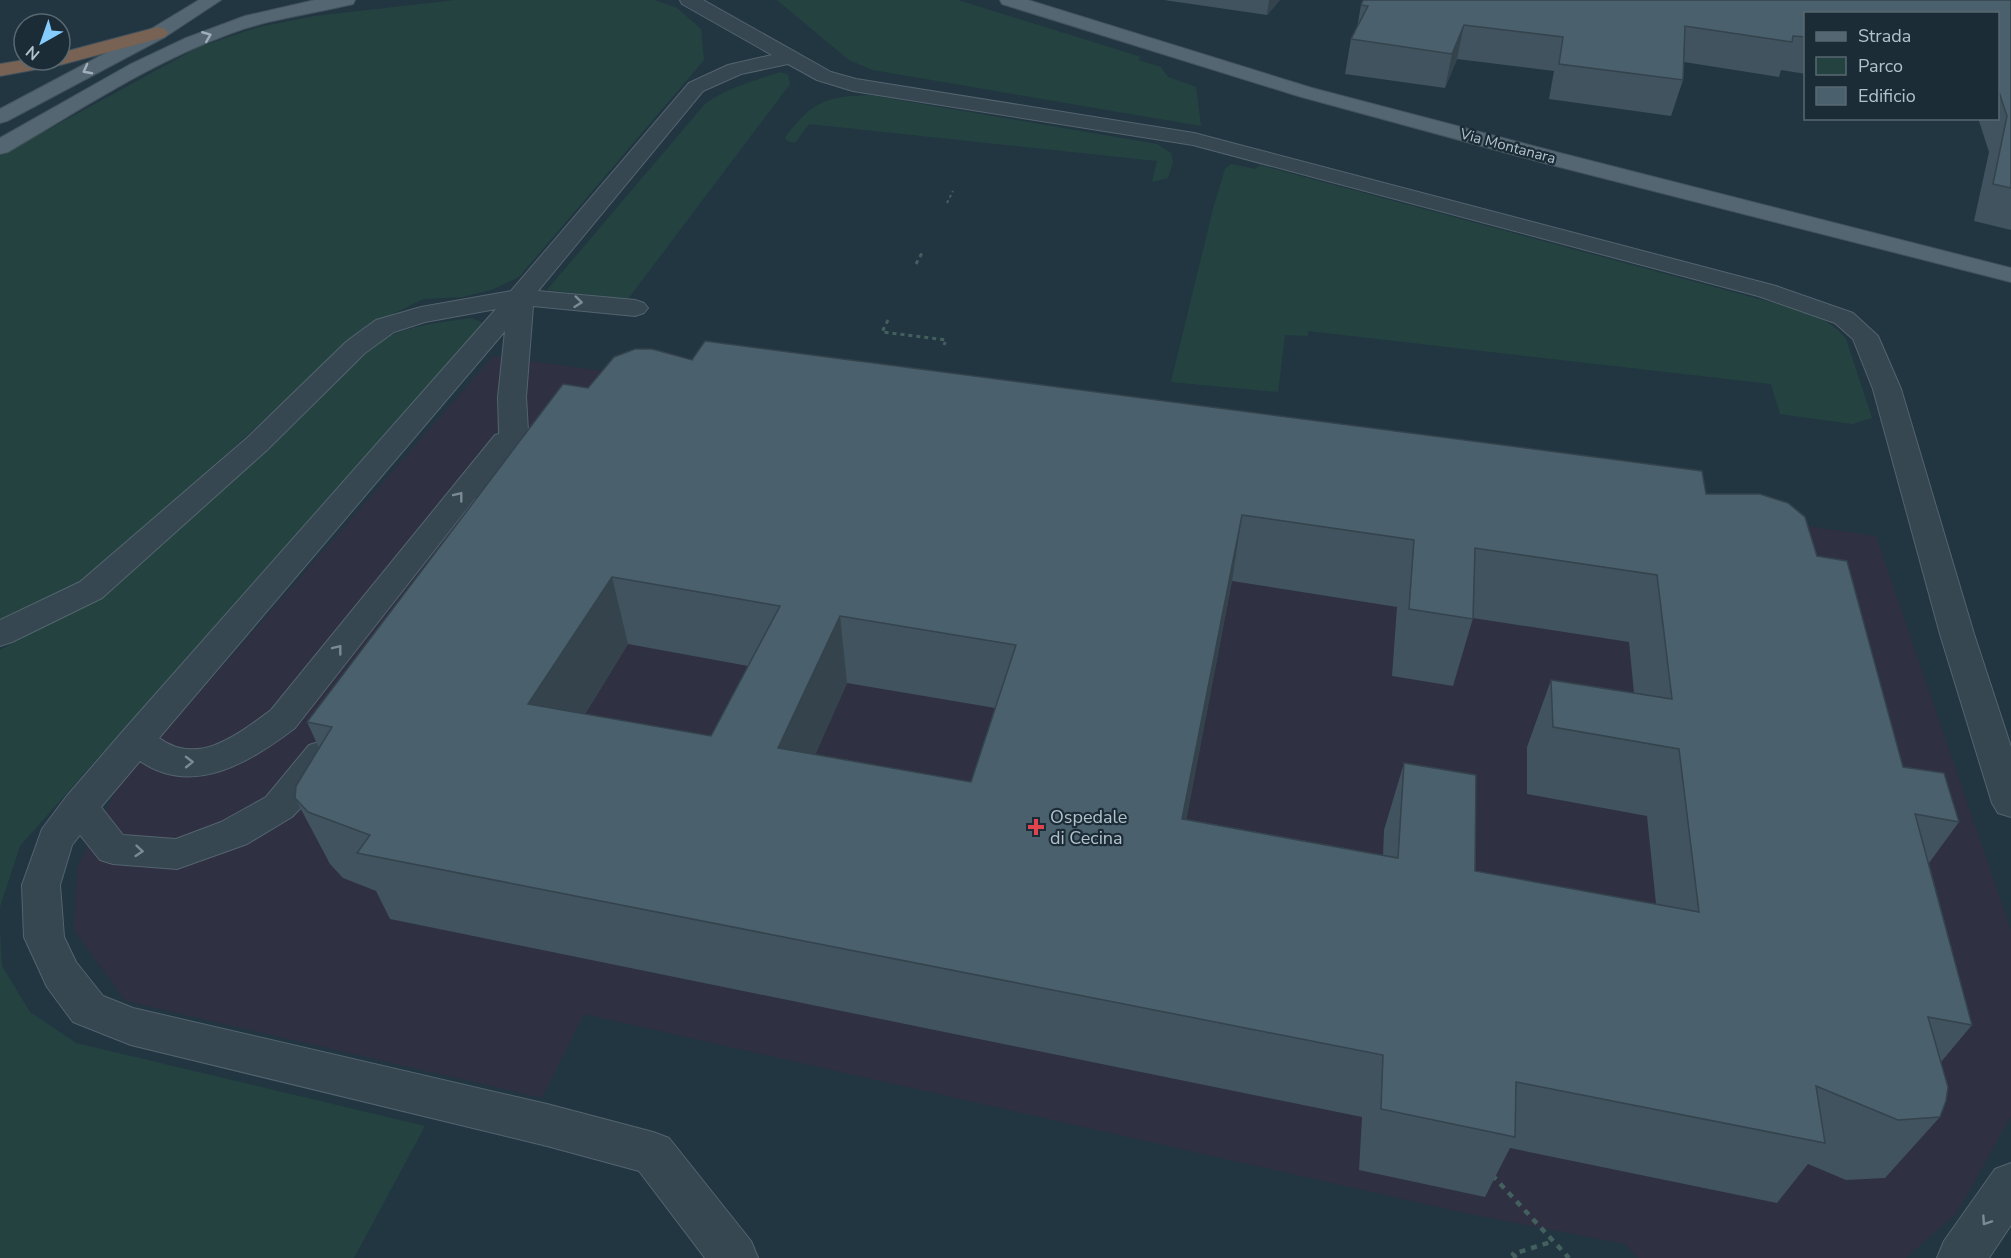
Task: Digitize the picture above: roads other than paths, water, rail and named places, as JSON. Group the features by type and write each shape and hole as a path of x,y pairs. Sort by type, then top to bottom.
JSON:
{"highway":[{"path":"72,56 158,33"}],"main road":[{"path":"0,117 158,33 212,0"},
{"path":"0,147 192,42 247,22 346,0"},
{"name":"Via Montanara","path":"1009,0 1167,51 1316,95 2011,275"}],"street":[{"path":"689,0 824,76 853,85 1194,139 1767,291 1844,318 1865,336 1887,389 1936,562 1999,734 2011,803"},
{"path":"743,8 790,57"},
{"path":"734,1258 653,1153 547,1125 131,1026 88,1009 61,974 44,937 41,885 55,840 79,807 521,297 696,87 735,69 790,57"},
{"path":"477,526 493,496 514,431 512,397 521,297"},
{"path":"0,634 91,590 257,444 356,347 385,327 421,315 521,297 635,308"},
{"path":"470,356 516,362"},
{"path":"136,740 167,760 189,764 224,757 252,742 283,718 483,466 514,431"},
{"path":"79,807 113,849 177,854 234,833 279,807 296,789 338,734"},
{"path":"1961,1258 2011,1185"}],"place":[{"name":"Ospedale di Cecina","path":"1036,827"}]}
